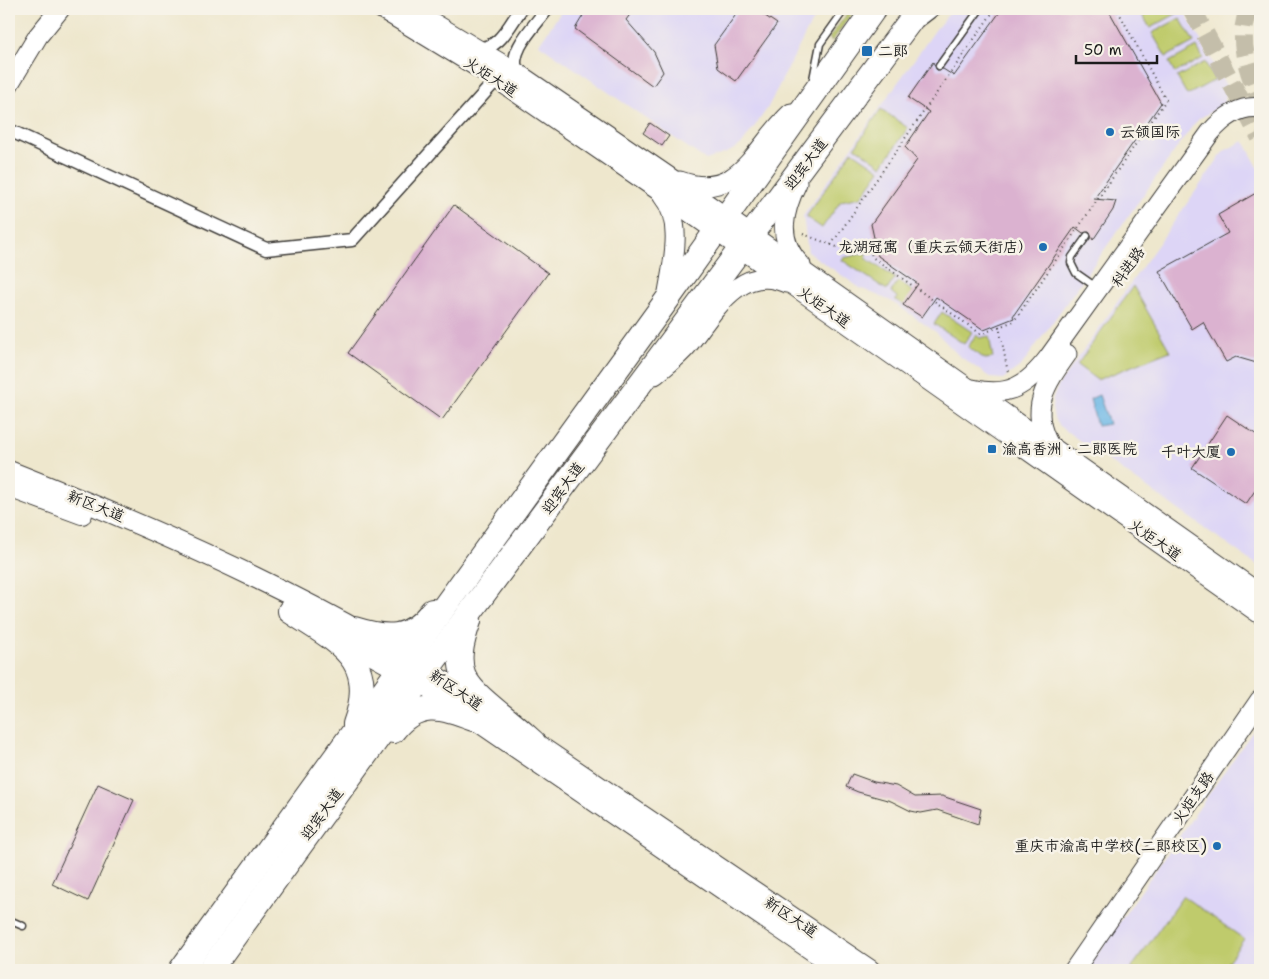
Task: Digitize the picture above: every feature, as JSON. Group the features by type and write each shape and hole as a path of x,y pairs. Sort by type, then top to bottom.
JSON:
{"highway":[{"name":"迎宾大道","path":"210,970 310,830 414,670 469,575 874,9"},
{"name":"迎宾大道","path":"182,970 348,742 414,670 473,610 746,242 810,159 919,9"},
{"path":"795,119 787,144 787,156 794,162 810,159"},
{"path":"633,394 679,313 680,308 678,304 667,300"},
{"path":"354,629 385,637 414,629 424,622 447,592 469,575"},
{"path":"473,610 462,649 461,662 466,682 479,697 533,742"},
{"path":"290,611 343,647 359,669 363,686 362,703 348,742"},
{"path":"310,830 339,804 400,723 410,714 436,708 473,719"}],"main road":[{"path":"9,84 38,36 60,9"},
{"name":"火炬大道","path":"382,9 664,183"},
{"name":"火炬大道","path":"410,9 516,74 1260,614"},
{"path":"667,300 675,228 664,183 701,186 717,185 734,177 749,163 774,129 810,96"},
{"path":"968,388 986,393 1005,392 1045,375 1098,289 1216,126 1237,111 1260,108"},
{"name":"科进路","path":"1049,446 1040,422 1045,375 1218,138 1239,120 1247,117 1260,117"},
{"path":"810,159 788,201 784,232 788,250 811,288"},
{"path":"633,394 686,348 721,301 734,289 751,281 768,279 811,288"},
{"name":"火炬大道","path":"811,288 968,388 1260,594"},
{"name":"新区大道","path":"9,471 137,522 199,550 354,629 414,670 533,742 870,970"},
{"name":"新区大道","path":"9,487 149,542 414,670 473,719 841,970"},
{"name":"火炬支路","path":"1074,970 1260,700"}],"street":[{"path":"470,45 485,49 494,45 521,9"},
{"path":"516,74 513,63 516,53 547,9"},
{"path":"9,130 266,249 352,240 497,79"}],"lane":[{"path":"810,96 820,44 844,9"},
{"path":"895,42 939,9"},
{"path":"939,66 980,9"},
{"path":"1087,236 1072,258 1071,264 1076,273 1098,289"},
{"path":"9,920 23,926"}],"path":[{"path":"831,246 995,9"},
{"path":"869,243 872,257 981,334 1014,321 1166,100 1116,9"},
{"path":"803,234 837,247 869,243 874,238"},
{"path":"999,326 1010,382"}],"shaded area":[{"path":"563,9 822,9 809,27 767,109 742,144 729,152 706,160 539,44"},
{"path":"953,9 1183,9 1228,89 1223,105 1200,118 1194,124 1022,365 1003,379 991,378 958,355 936,332 891,301 860,288 808,252 803,216 936,29"},
{"path":"1244,141 1260,171 1260,567 1059,426 1054,418 1052,408 1053,398 1058,386 1224,151"},
{"name":"重庆市渝高中学校(二郎校区)","path":"1260,721 1260,970 1086,970"}],"green space":[{"path":"851,9 855,9 832,41 829,38"},
{"path":"1139,9 1175,9 1178,13 1150,28"},
{"path":"1180,18 1194,42 1166,57 1152,33"},
{"path":"1197,47 1203,58 1175,73 1169,62"},
{"path":"1205,62 1215,80 1187,95 1177,77"},
{"path":"881,109 908,128 882,166 855,147"},
{"path":"852,151 880,170 861,197 841,201 822,228 806,217"},
{"path":"866,253 867,259 895,278 887,290 842,260 843,258"},
{"path":"898,281 931,304 903,305 896,300 897,297 891,292"},
{"path":"1133,286 1170,351 1097,380 1077,365"},
{"path":"942,312 972,332 964,344 934,324"},
{"path":"976,335 980,338 989,336 993,358 985,359 968,347"},
{"path":"1183,896 1244,939 1222,970 1130,970"}],"water":[{"path":"1099,395 1109,424 1097,426 1090,399"}],"building":[{"path":"587,9 634,9 626,20 654,52 663,72 653,86 575,29"},
{"path":"740,9 755,9 777,24 736,81 718,68 714,45"},
{"path":"1002,9 1108,9 1161,103 1094,199 1116,201 1113,210 1093,240 1089,232 1083,233 1075,227 1013,316 1014,318 984,330 936,297 922,317 903,305 918,284 878,256 871,224 917,160 905,147 929,112 908,98 933,62 937,70 943,69 954,76"},
{"path":"650,123 669,136 662,146 643,133"},
{"path":"1256,193 1260,202 1260,364 1236,357 1226,362 1203,322 1192,329 1159,271 1228,233 1218,215"},
{"path":"454,205 548,273 442,420 348,353"},
{"name":"千叶大厦","path":"1227,415 1260,437 1260,483 1246,504 1192,468"},
{"path":"852,774 874,782 896,786 915,797 942,796 981,809 978,824 937,810 921,813 911,811 891,801 858,792 846,787"},
{"path":"98,784 134,800 88,901 52,884"}],"tunnel":[{"path":"1192,9 1260,137"},
{"path":"1249,9 1244,32 1245,55 1260,100"}],"place":[{"name":"二郎","path":"867,51"},
{"name":"云领国际","path":"1110,132"},
{"name":"龙湖冠寓（重庆云领天街店）","path":"1043,247"},
{"name":"渝高香洲‧二郎医院","path":"992,449"},
{"name":"千叶大厦","path":"1231,452"},
{"name":"重庆市渝高中学校(二郎校区)","path":"1217,846"}]}
